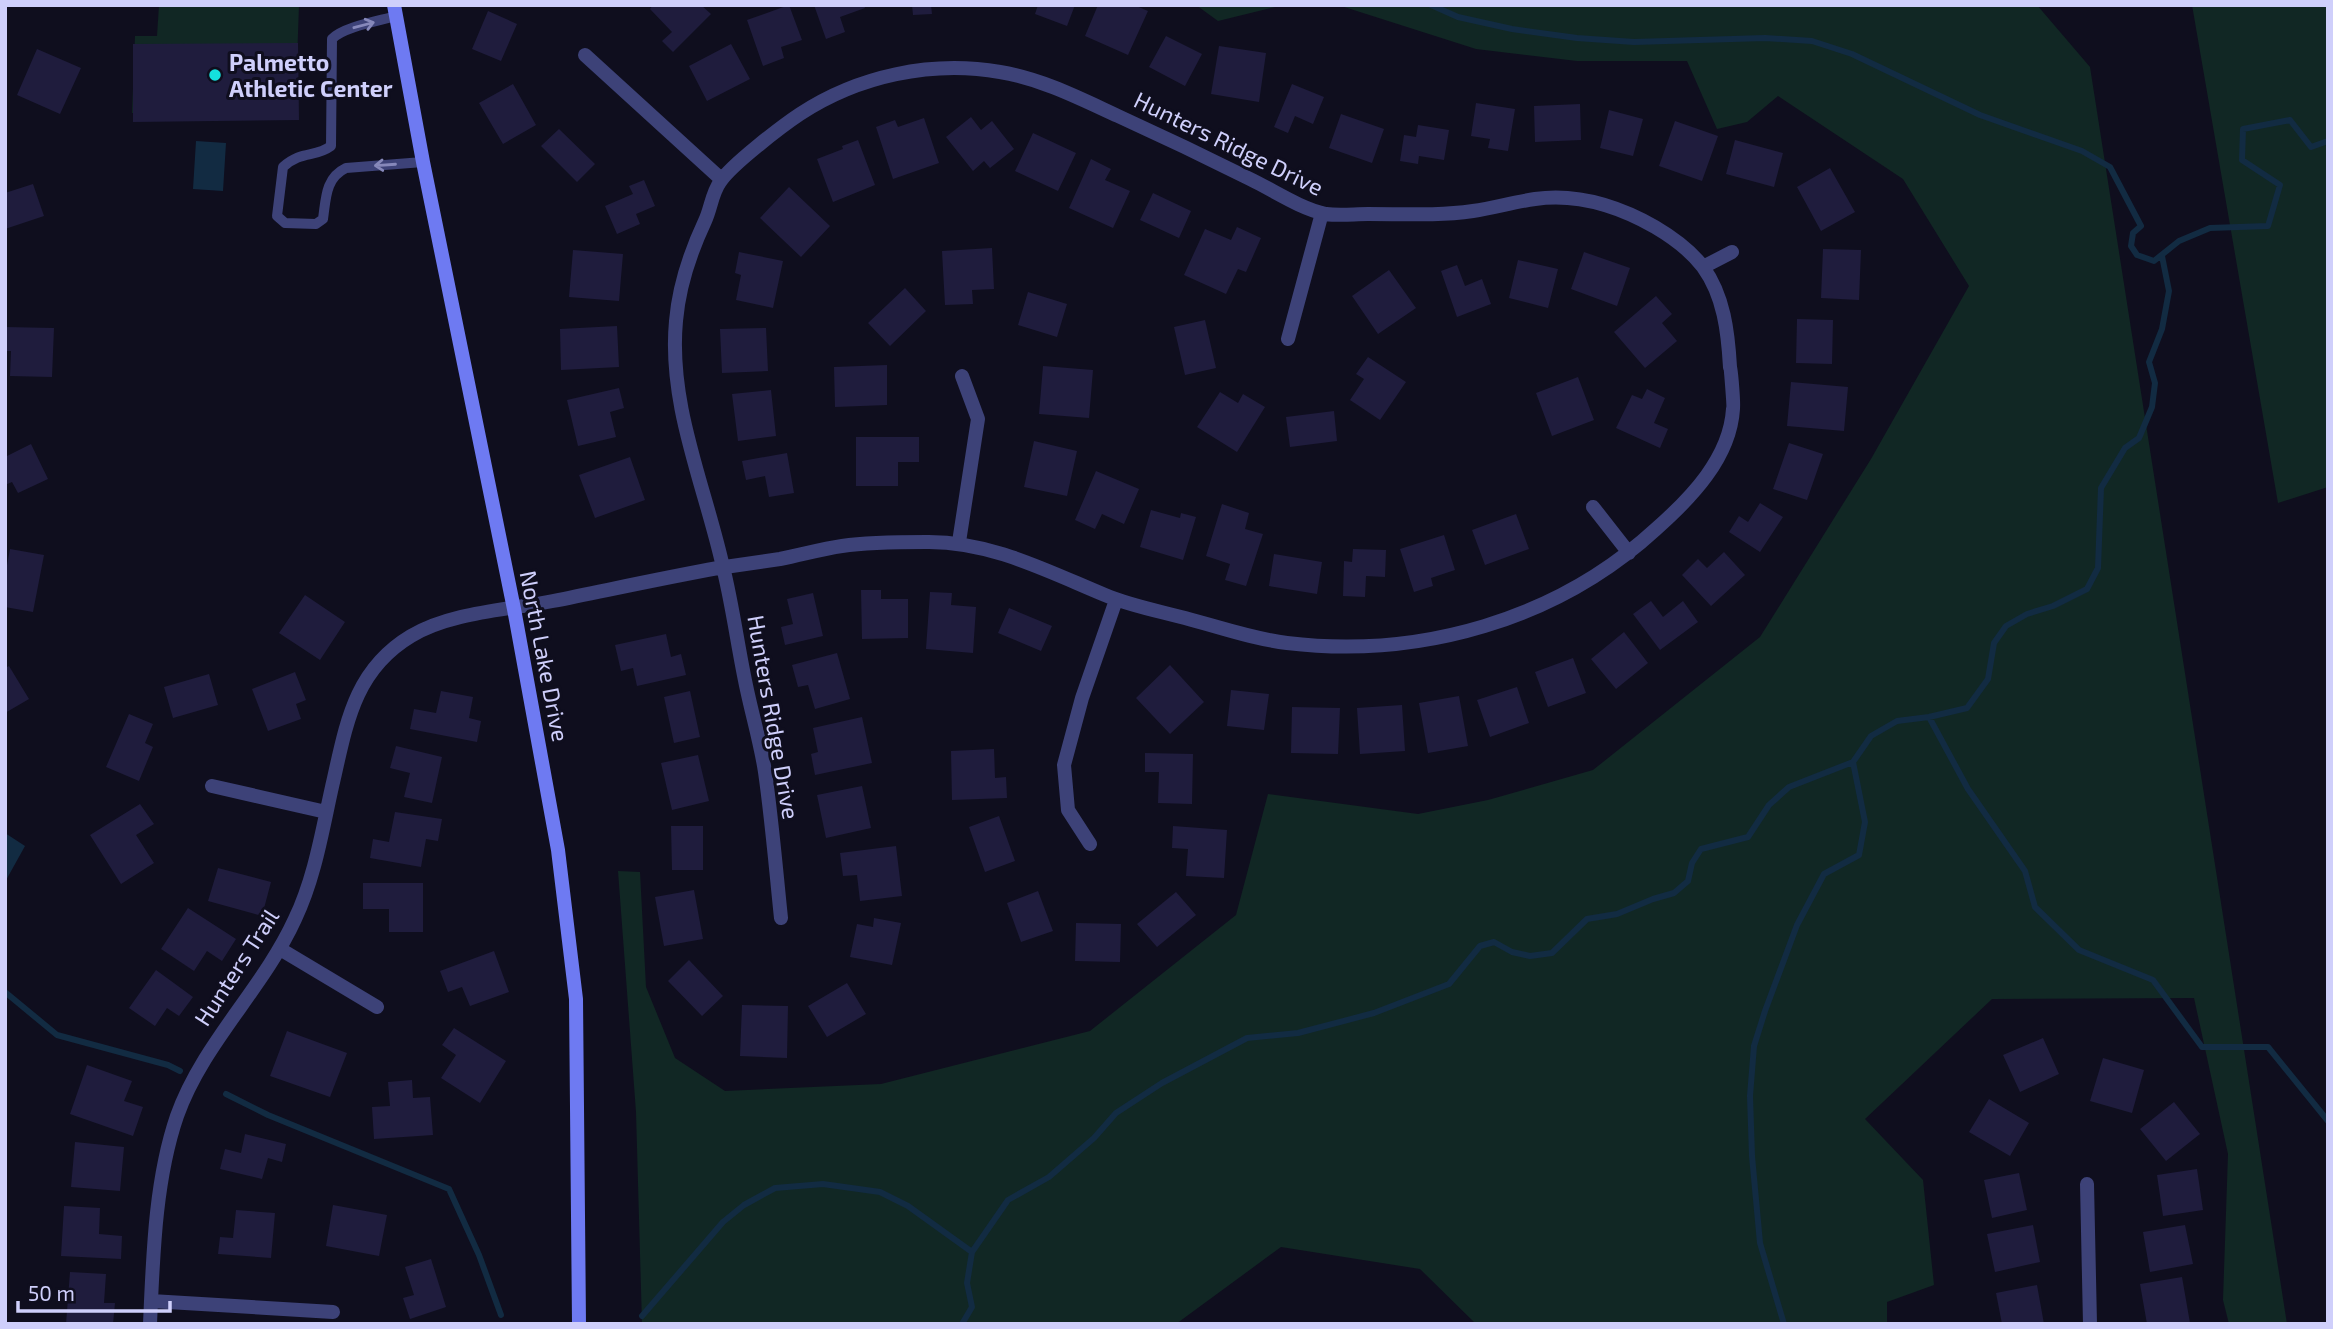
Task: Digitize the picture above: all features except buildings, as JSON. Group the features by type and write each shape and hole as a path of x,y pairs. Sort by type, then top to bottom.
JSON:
{"main road":[{"name":"North Lake Drive","path":"395,11 514,609 558,850 576,999 579,1324"}],"street":[{"path":"585,54 721,179"},
{"name":"Hunters Ridge Drive","path":"514,609 723,567 845,545 959,542 1034,564 1116,600 1261,639 1291,644 1348,647 1393,645 1453,636 1517,616 1552,601 1605,571 1683,505 1703,481 1722,448 1734,416 1723,308 1703,267 1679,243 1652,226 1623,211 1568,197 1538,198 1430,216 1322,214 1047,83 1010,73 971,68 912,71 874,79 812,106 780,128 721,179 693,245 682,282 676,316 674,355 682,413 723,567 763,760 781,918"},
{"path":"1288,339 1322,214"},
{"path":"1703,267 1732,252"},
{"path":"959,542 978,419 962,376"},
{"path":"1592,507 1629,553"},
{"path":"1090,844 1068,810 1064,765 1082,698 1116,600"},
{"name":"Hunters Trail","path":"150,1324 163,1168 181,1105 211,1047 280,949 304,899 352,704 373,670 386,655 418,632 456,618 514,609"},
{"path":"212,786 326,812"},
{"path":"280,949 377,1007"},
{"path":"2087,1184 2091,1324"},
{"path":"151,1301 333,1312"}],"lane":[{"path":"395,11 337,34 332,40 331,146 324,151 293,158 283,166 277,216 285,222 316,224 323,219 327,191 332,179 337,172 346,168 423,162"}],"green space":[{"name":"Palmetto Athletic Center","path":"159,5 299,5 295,119 132,113 135,36 157,36"},
{"path":"1196,5 1283,5 1218,21"},
{"path":"1338,5 2037,5 2090,67 2287,1324 2229,1324 2223,1300 2228,1154 2194,998 1992,999 1865,1119 1923,1180 1934,1285 1887,1302 1887,1324 1476,1324 1420,1269 1281,1247 1176,1324 642,1324 636,1112 618,871 640,872 646,987 675,1058 725,1091 881,1084 1090,1031 1236,915 1268,794 1418,814 1488,800 1593,770 1760,637 1871,459 1969,286 1903,179 1778,96 1747,122 1717,129 1687,61 1577,61 1476,49"},
{"path":"2192,5 2328,5 2328,487 2278,503"}],"water":[{"path":"196,141 226,143 223,191 193,189"},
{"path":"5,833 25,846 5,882"}],"waterway":[{"path":"1431,5 1458,17 1512,29 1577,38 1634,42 1765,38 1812,41 1852,54 1980,115 2082,151 2110,167 2141,226 2133,233 2131,246 2137,255 2154,261 2179,241 2210,228 2268,226 2280,185 2242,160 2243,129 2290,120 2311,147 2328,141"},
{"path":"962,1324 972,1307 967,1283 972,1252 1008,1200 1049,1177 1094,1138 1116,1113 1162,1083 1247,1038 1298,1033 1374,1013 1449,984 1480,946 1494,942 1512,952 1530,956 1552,953 1587,919 1617,914 1674,893 1688,881 1692,863 1701,849 1748,837 1769,805 1789,787 1853,762 1871,736 1897,721 1967,708 1988,679 1994,643 2006,626 2027,614 2053,606 2087,589 2098,568 2101,488 2125,448 2139,438 2152,407 2155,383 2149,362 2162,329 2169,291 2162,256"},
{"path":"1929,717 1968,789 2025,871 2035,907 2079,950 2153,980 2202,1047 2268,1047 2328,1121"},
{"path":"1784,1324 1760,1243 1750,1096 1754,1046 1797,925 1824,874 1859,855 1865,822 1853,762"},
{"path":"5,992 57,1035 168,1065 180,1071"},
{"path":"226,1094 268,1115 449,1189 479,1255 501,1315"},
{"path":"642,1316 723,1222 744,1205 775,1188 823,1184 880,1192 908,1206 972,1252"}],"place":[{"name":"Palmetto Athletic Center","path":"215,75"}]}
